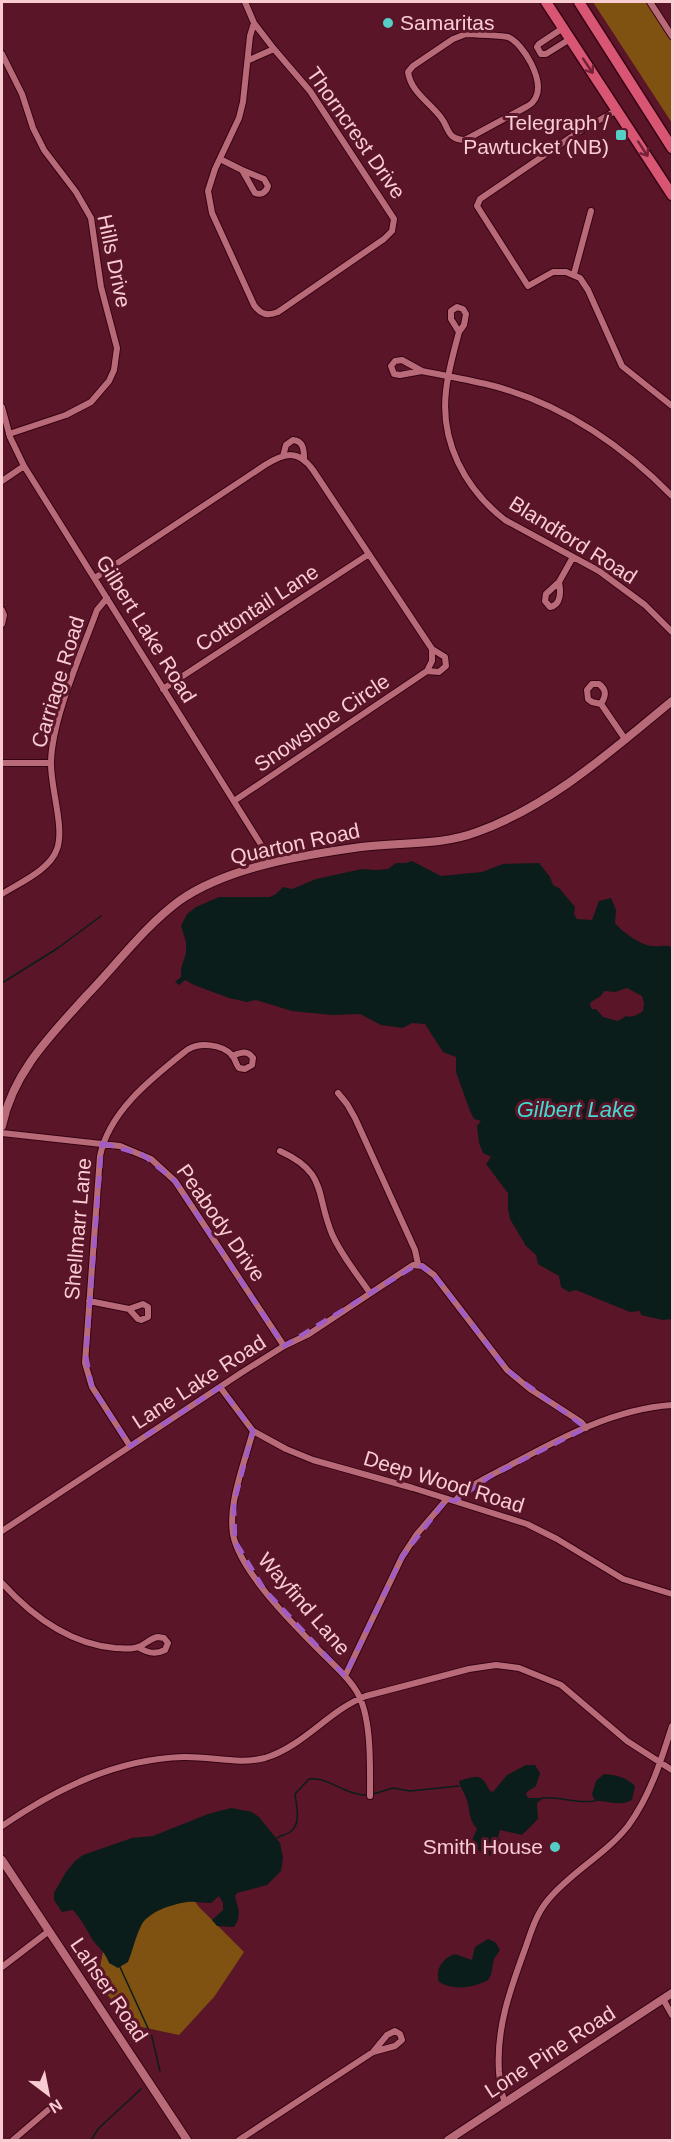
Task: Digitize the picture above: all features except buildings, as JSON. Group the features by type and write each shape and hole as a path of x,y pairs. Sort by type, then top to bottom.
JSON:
{"highway":[{"path":"546,2 672,195"},
{"path":"579,2 672,148"}],"street":[{"name":"Thorncrest Drive","path":"220,159 210,183 210,206 252,299 258,310 264,314 278,312 339,271 384,239 395,225 393,215 321,106 254,22 245,2"},
{"path":"653,3 672,36"},
{"path":"242,170 253,191 258,194 265,192 268,186 264,179 220,159 239,117 254,22"},
{"path":"539,52 539,44 563,28"},
{"path":"466,34 506,36 517,44 528,58 537,84 534,101 508,118 465,140 458,139 449,133 442,118 424,101 408,76 413,66 453,39 466,34"},
{"path":"528,58 539,52 546,54 570,39"},
{"path":"249,60 274,49"},
{"name":"Hills Drive","path":"2,54 22,94 41,144 76,192 90,218 100,287 117,348 114,369 109,381 91,402 66,415 9,434"},
{"path":"617,110 580,131 480,199 477,206 528,286 559,271 574,274 580,278 588,290 622,366 672,406"},
{"path":"574,274 591,212"},
{"name":"Blandford Road","path":"459,332 448,376 445,416 449,439 458,463 474,489 492,510 505,520 611,580 645,605 672,632"},
{"path":"422,371 501,388 559,411 604,437 644,468 672,495"},
{"name":"Gilbert Lake Road","path":"2,407 9,434 24,466 271,864"},
{"name":"Snowshoe Circle","path":"95,578 265,465 283,456 286,445 293,440 303,446 304,458 432,649 442,654 447,663 446,669 439,672 427,671 234,801"},
{"path":"283,456 294,455 304,458"},
{"path":"2,481 24,466"},
{"name":"Cottontail Lane","path":"163,689 369,554"},
{"path":"560,582 573,557"},
{"name":"Carriage Road","path":"2,894 48,863 58,846 59,828 51,763 54,738 70,684 97,610 107,598"},
{"path":"2,610 4,620 2,624"},
{"path":"427,671 432,661 432,649"},
{"name":"Quarton Road","path":"2,1126 8,1103 18,1081 37,1051 157,921 180,901 205,886 234,873 271,864 337,851 432,842 478,832 562,788 672,701"},
{"path":"601,704 625,739"},
{"path":"2,763 51,763"},
{"name":"Shellmarr Lane","path":"130,1446 97,1395 88,1376 86,1356 102,1143 122,1109 187,1050 199,1045 207,1045 232,1056"},
{"path":"338,1093 347,1104 373,1156 415,1250 418,1264 434,1275 507,1370 530,1389 581,1422 585,1428"},
{"name":"Peabody Drive","path":"2,1133 120,1146 143,1155 159,1165 175,1181 284,1346"},
{"path":"280,1151 301,1162 315,1179 321,1191 333,1235 370,1293"},
{"name":"Lane Lake Road","path":"2,1532 220,1387 284,1346 309,1334 418,1264"},
{"path":"89,1301 129,1309"},
{"name":"Deep Wood Road","path":"220,1387 253,1431 276,1444 313,1460 447,1498 527,1524 558,1539 623,1579 672,1594"},
{"path":"455,1501 460,1494 490,1476 585,1428 633,1411 672,1405"},
{"name":"Wayfind Lane","path":"253,1431 234,1504 232,1526 235,1541 247,1565 273,1600 345,1676 360,1698 365,1717 369,1752 370,1796"},
{"path":"345,1676 402,1557 417,1534 447,1498"},
{"path":"2,1583 32,1613 64,1633 101,1646 138,1647"},
{"path":"2,1826 58,1791 115,1768 168,1758 191,1757 246,1761 272,1755 291,1745 360,1698 469,1669 496,1665 519,1668 561,1685 627,1741 672,1770"},
{"path":"505,2103 501,2091 498,2062 500,2024 517,1969 539,1913 556,1891 603,1853 628,1825 644,1800 672,1726"},
{"name":"Lahser Road","path":"2,1860 188,2140"},
{"path":"2,1967 49,1931"},
{"name":"Lone Pine Road","path":"448,2140 672,1993"},
{"path":"663,1999 672,2015"},
{"path":"239,2140 373,2052"},
{"path":"14,2140 48,2110"}],"highlighted area":[{"path":"102,1143 143,1155 175,1181 284,1346 418,1264 434,1275 507,1370 586,1428 491,1476 455,1501 447,1499 402,1557 345,1676 264,1589 235,1541 234,1504 253,1431 220,1387 130,1446 92,1387 86,1356"}],"shaded area":[{"path":"593,2 647,2 672,41 672,123"},
{"path":"183,1885 199,1907 244,1952 214,1997 179,2035 132,2025 97,1982 107,1932"}],"water":[{"name":"Gilbert Lake","path":"412,861 441,876 482,872 503,864 539,863 553,885 559,888 575,907 574,914 577,919 592,920 599,901 611,898 616,910 615,923 622,930 648,945 672,947 672,1319 663,1320 641,1315 640,1311 630,1312 576,1290 569,1292 561,1287 559,1276 538,1264 536,1255 526,1246 510,1219 508,1193 486,1164 491,1157 483,1153 479,1143 477,1126 481,1121 474,1119 470,1111 456,1072 456,1057 443,1052 425,1024 412,1023 403,1028 381,1025 360,1014 332,1015 292,1011 256,1000 247,1002 229,998 185,980 179,985 175,982 181,977 186,953 186,942 181,926 187,914 196,907 219,897 270,897 283,887 292,889 316,879 362,869 388,869 396,863","holes":["627,988 642,996 643,1011 618,1021 603,1017 590,1005 604,991 615,992"]},
{"path":"526,1765 535,1765 540,1773 536,1786 526,1795 529,1798 543,1798 537,1803 538,1819 522,1835 500,1830 498,1838 507,1845 502,1855 484,1854 472,1841 477,1829 471,1820 468,1803 459,1781 478,1777 493,1792 507,1775"},
{"path":"604,1774 621,1777 635,1786 632,1800 618,1803 595,1801 592,1794 596,1781"},
{"path":"231,1808 252,1812 259,1817 280,1843 283,1858 281,1871 267,1885 237,1893 235,1896 239,1912 234,1927 217,1926 212,1920 223,1910 223,1903 219,1896 211,1903 187,1902 168,1907 154,1913 144,1921 128,1962 118,1968 109,1963 73,1910 62,1912 54,1900 54,1893 66,1872 83,1855 132,1838 153,1836 208,1814"},
{"path":"488,1939 495,1942 500,1950 494,1959 488,1980 463,1987 451,1987 439,1982 439,1969 446,1958 455,1954 472,1960 475,1947"}],"waterway":[{"path":"2,983 58,948 101,916"},
{"path":"277,1838 294,1829 297,1819 295,1794 309,1779 323,1780 351,1792 366,1795"},
{"path":"373,1794 393,1788 410,1791 459,1786"},
{"path":"542,1798 595,1801"},
{"path":"120,1967 152,2037 160,2071"},
{"path":"91,2140 99,2128 141,2089"}],"place":[{"name":"Samaritas","path":"388,23"},
{"name":"Telegraph / Pawtucket (NB)","path":"621,135"},
{"name":"Smith House","path":"555,1847"}]}
